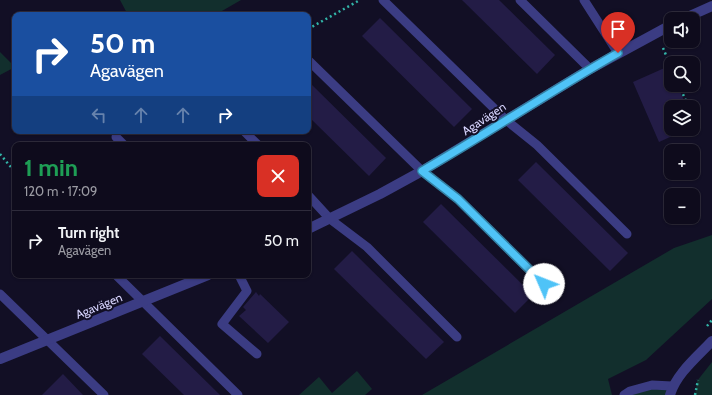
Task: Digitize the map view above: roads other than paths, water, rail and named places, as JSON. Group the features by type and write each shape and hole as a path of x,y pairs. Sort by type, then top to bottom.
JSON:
{"street":[{"path":"699,12 712,6"},
{"name":"Agavägen","path":"311,228 422,171 466,146 590,69 664,29"},
{"name":"Agavägen","path":"0,359 201,278"},
{"path":"671,391 681,374 712,341"}],"lane":[{"path":"383,0 506,120 537,145 627,234"},
{"path":"520,0 590,69"},
{"path":"584,0 618,53"},
{"path":"311,63 422,171 458,199 544,284"},
{"path":"247,134 255,142"},
{"path":"116,137 121,142"},
{"path":"311,199 330,219 367,247 457,337"},
{"path":"119,278 238,395"},
{"path":"240,278 247,291 222,324 257,354"},
{"path":"0,294 104,395"},
{"path":"624,395 630,391 652,385 671,391"}]}
